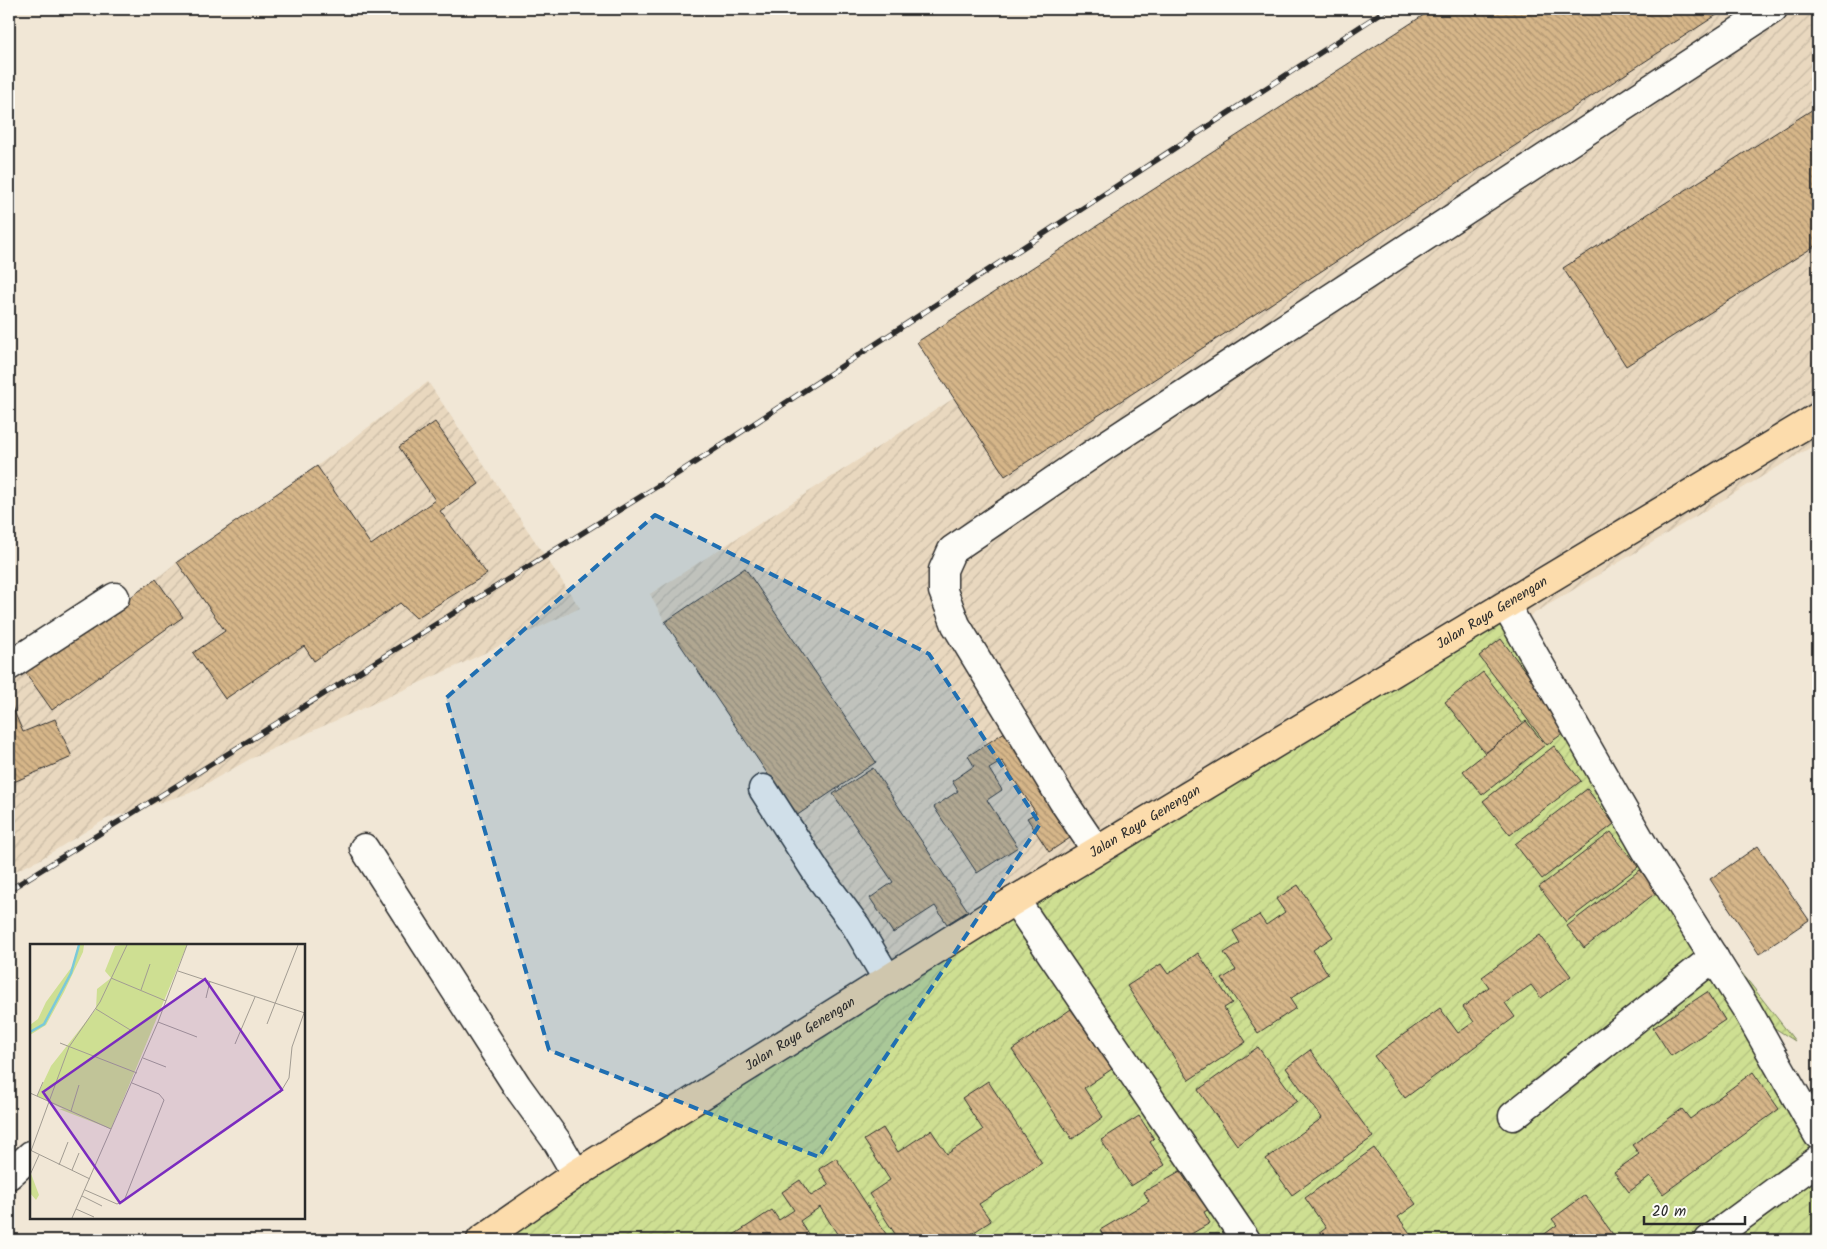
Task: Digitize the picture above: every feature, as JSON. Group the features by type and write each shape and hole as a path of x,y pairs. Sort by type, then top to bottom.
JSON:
{"highway":[{"name":"Jalan Raya Genengan","path":"481,1240 576,1174 1096,850 1506,606 1818,417"}],"street":[{"path":"1096,850 956,625 943,591 943,570 952,550 1100,449 1773,9"},
{"path":"9,666 115,597"},
{"path":"1506,606 1646,850 1747,1010 1818,1135"},
{"path":"763,789 819,876 860,933 888,980"},
{"path":"364,848 576,1174"},
{"path":"1015,900 1246,1240"},
{"path":"1513,1116 1714,957"},
{"path":"9,1175 30,1156"},
{"path":"1709,1240 1818,1160"}],"highlighted area":[{"path":"655,515 929,654 1040,824 819,1157 549,1050 446,698"}],"shaded area":[{"path":"1558,9 1818,9 1818,443 1311,747 920,999 665,622 650,594"},
{"path":"428,382 580,608 250,759 190,793 106,819 39,860 9,874 9,681 25,672 177,562 317,466"}],"green space":[{"path":"1506,606 1646,850 1795,1041 1748,1011 1818,1128 1818,1240 484,1240"}],"building":[{"path":"1433,9 1726,9 1005,476 917,342"},
{"path":"1818,106 1818,244 1626,366 1563,268"},
{"path":"435,422 479,484 440,511 487,574 416,618 400,603 314,661 304,646 225,699 193,653 225,631 177,562 317,466 371,545 435,500 399,447"},
{"path":"745,568 876,762 796,816 665,622"},
{"path":"156,579 183,617 52,710 25,672"},
{"path":"1501,639 1569,729 1547,745 1479,656"},
{"path":"1483,672 1523,724 1485,753 1445,702"},
{"path":"9,700 23,732 55,719 72,757 9,784"},
{"path":"1526,721 1545,745 1482,795 1463,771"},
{"path":"1014,726 1082,830 1049,852 1027,818 1036,813 1002,761 989,769 1002,790 987,800 1018,847 977,873 934,807 958,791 952,781 974,766 968,756"},
{"path":"1554,746 1581,781 1510,835 1483,801"},
{"path":"873,768 968,911 947,924 935,906 893,933 870,898 893,882 833,794"},
{"path":"1587,789 1614,824 1542,879 1515,844"},
{"path":"1611,832 1638,867 1566,922 1539,887"},
{"path":"1758,846 1809,920 1759,954 1710,879"},
{"path":"1640,870 1657,892 1584,948 1567,926"},
{"path":"1298,885 1333,937 1313,950 1328,974 1290,999 1296,1008 1258,1033 1222,979 1236,970 1224,953 1240,943 1233,931 1259,915 1266,925 1285,912 1276,899"},
{"path":"1540,935 1571,976 1541,998 1531,985 1505,1003 1515,1017 1405,1098 1374,1056 1440,1008 1458,1033 1474,1022 1463,1007 1489,987 1482,977"},
{"path":"1198,953 1232,1003 1224,1008 1246,1042 1189,1080 1127,986 1161,964 1168,974"},
{"path":"1707,992 1725,1020 1671,1056 1653,1028"},
{"path":"1071,1009 1112,1069 1084,1088 1103,1117 1072,1139 1012,1050"},
{"path":"1258,1047 1297,1101 1237,1145 1198,1090"},
{"path":"1310,1050 1373,1137 1292,1195 1266,1159 1322,1118 1286,1068"},
{"path":"1753,1072 1779,1109 1663,1194 1650,1176 1629,1192 1614,1172 1639,1154 1632,1145 1682,1109 1690,1119"},
{"path":"988,1081 1042,1163 979,1204 991,1221 962,1240 899,1240 869,1194 890,1180 864,1140 883,1128 898,1152 931,1130 947,1154 983,1130 962,1098"},
{"path":"1139,1116 1154,1139 1150,1142 1165,1165 1131,1186 1101,1140"},
{"path":"1374,1148 1416,1204 1398,1217 1415,1240 1310,1240 1326,1228 1305,1198"},
{"path":"836,1158 890,1240 841,1240 820,1207 800,1221 812,1240 726,1240 772,1210 779,1220 794,1210 782,1192 800,1180 811,1196 829,1185 819,1169"},
{"path":"1180,1171 1193,1191 1202,1185 1215,1206 1204,1212 1210,1223 1181,1240 1106,1240 1100,1230 1149,1201 1144,1192"},
{"path":"1585,1195 1617,1240 1545,1240 1542,1236 1557,1225 1552,1219"}],"railway":[{"path":"9,890 677,474 1387,9"}]}
